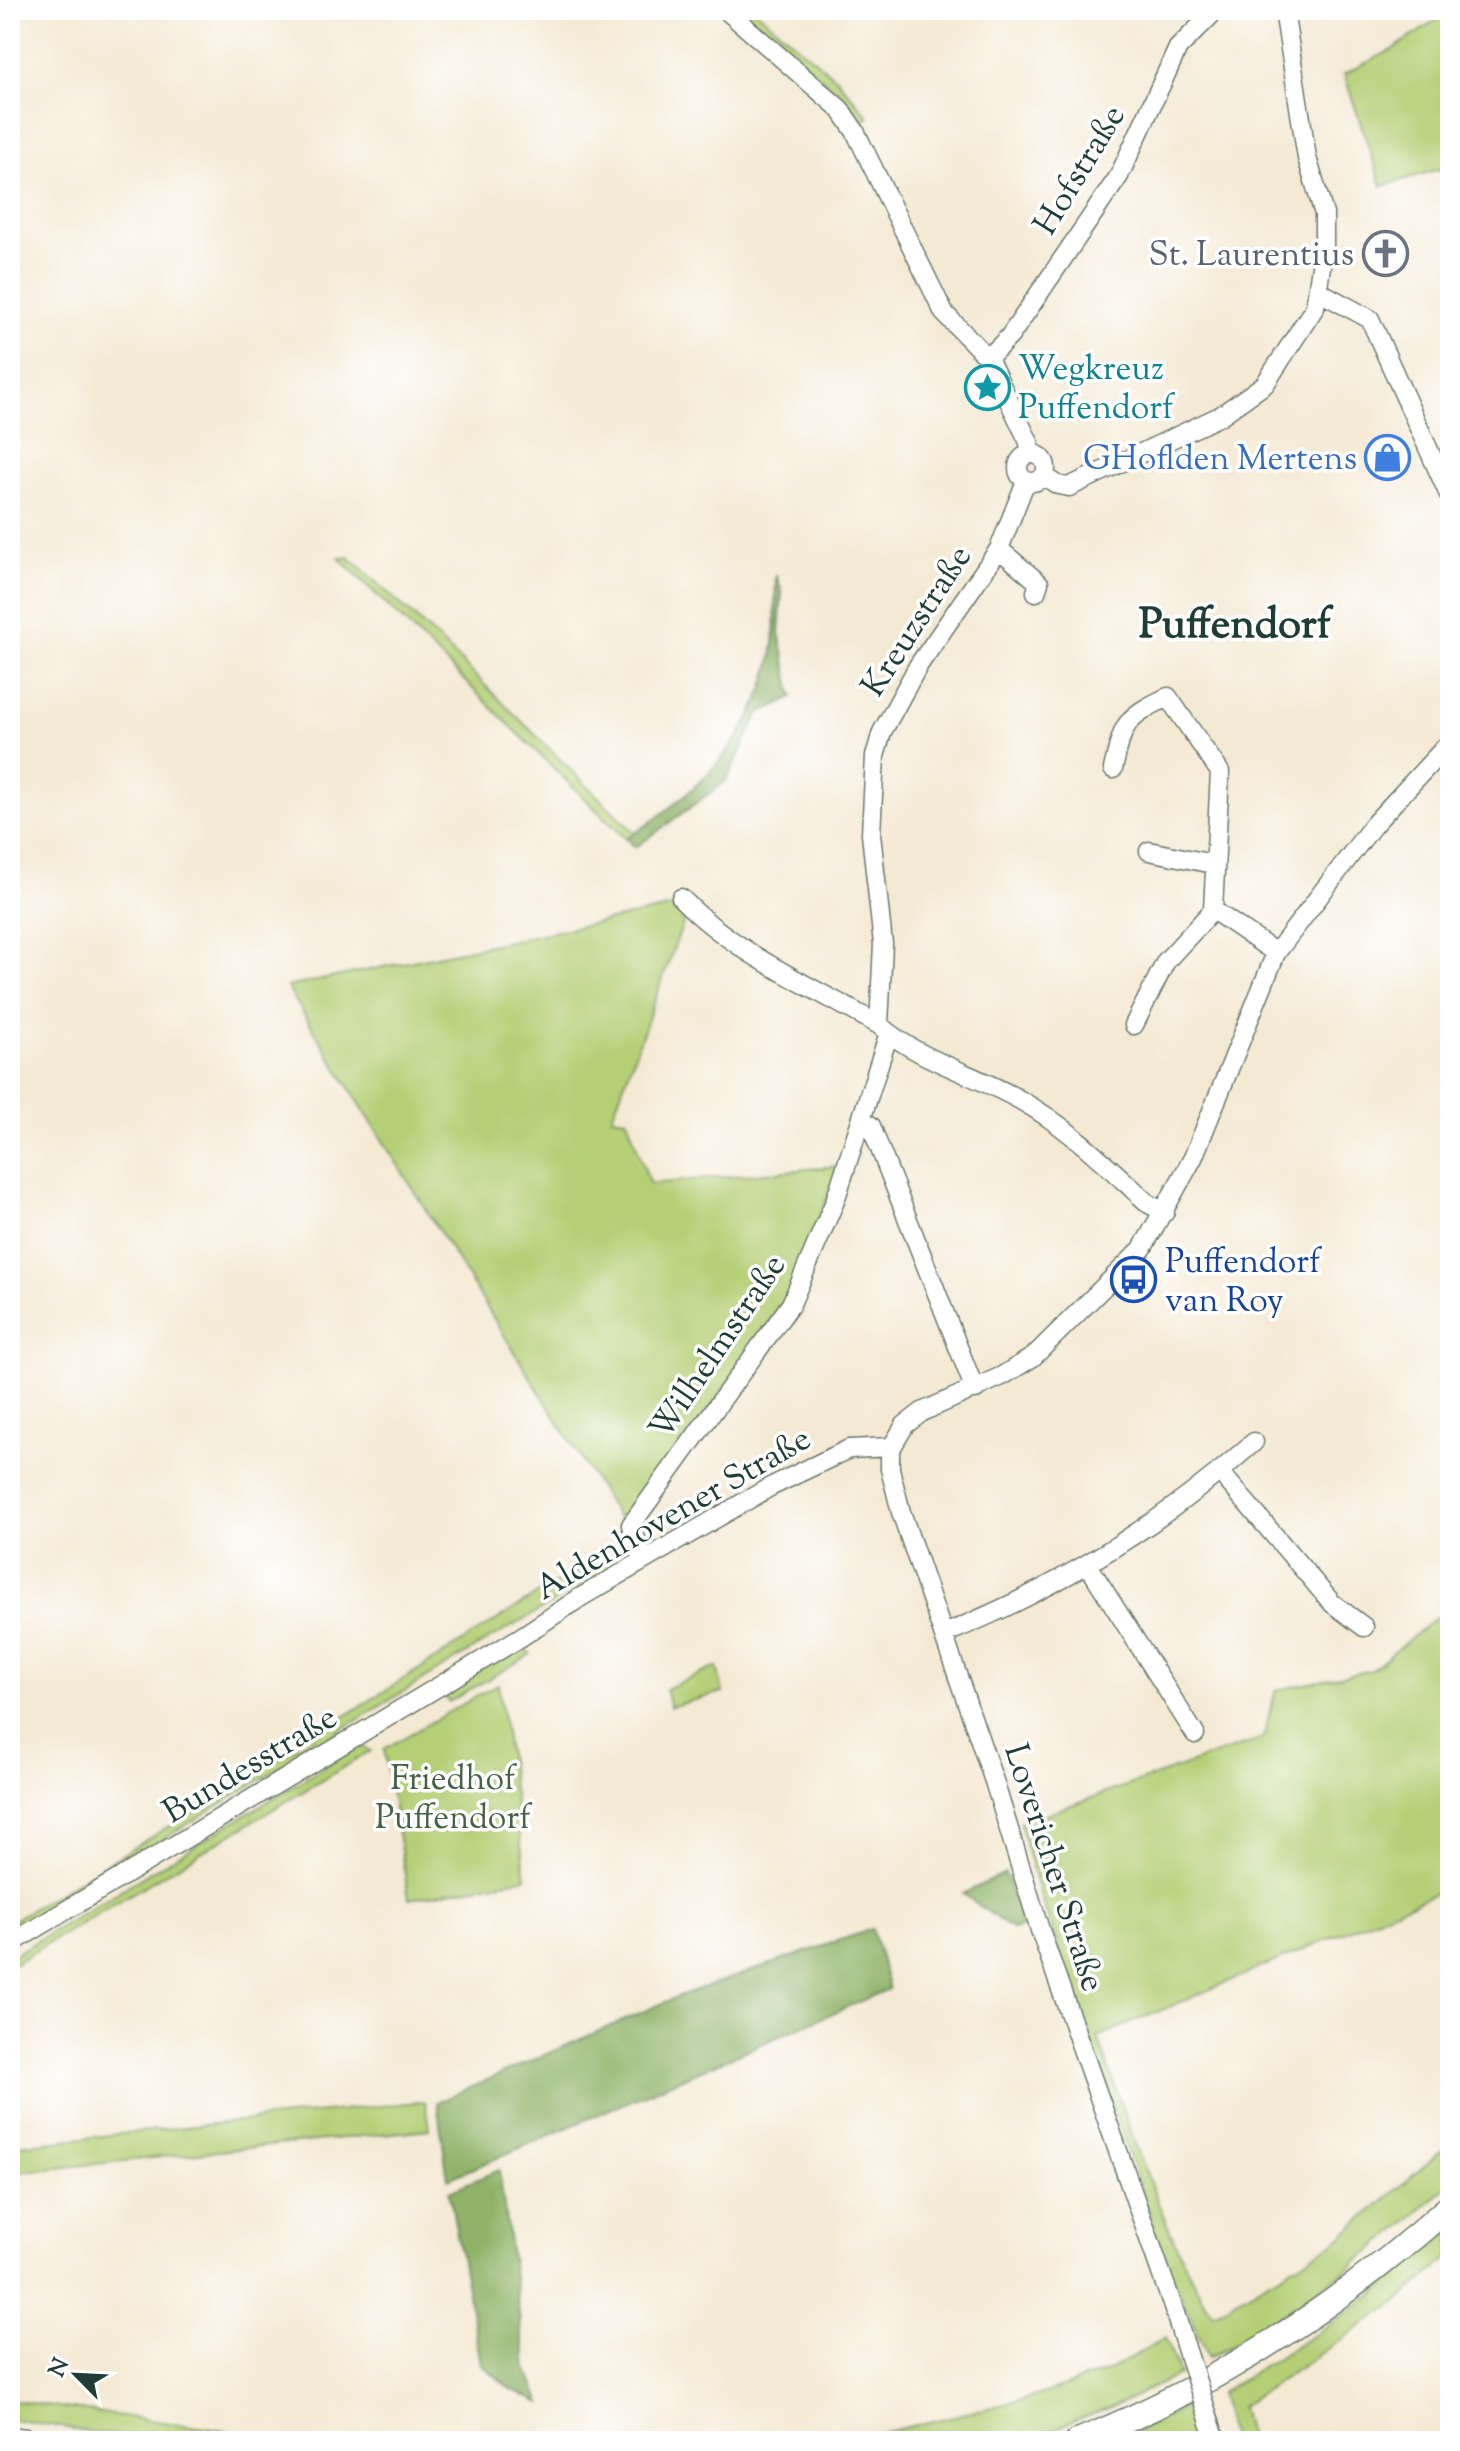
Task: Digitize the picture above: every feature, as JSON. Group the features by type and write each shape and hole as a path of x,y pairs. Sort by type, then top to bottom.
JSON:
{"main road":[{"path":"1078,2441 1118,2425 1247,2358 1319,2312 1374,2271 1450,2206"},
{"path":"10,2439 25,2441"}],"street":[{"path":"726,10 840,109 855,131 944,313 988,358 1029,442 1030,454 1044,461 1035,478 1069,487 1220,416 1265,384 1315,307 1324,214 1307,158 1284,10"},
{"name":"Hofstraße","path":"988,358 1010,336 1119,176 1178,48 1216,10"},
{"path":"1318,291 1370,319 1450,497"},
{"name":"Kreuzstraße","path":"863,1120 884,1029 883,944 871,834 875,756 882,732 918,666 999,549 1035,478"},
{"path":"999,549 1039,583 1036,592"},
{"path":"1113,769 1124,725 1141,709 1168,697 1220,772 1213,910 1166,961 1134,1025"},
{"path":"891,1447 905,1425 922,1412 975,1390 1033,1357 1142,1249 1193,1158 1276,953 1374,824 1450,742"},
{"path":"1149,851 1213,864"},
{"path":"681,898 701,918 736,943 884,1029 1054,1119 1149,1204 1165,1212"},
{"path":"1213,910 1276,953"},
{"path":"863,1120 871,1126 975,1390"},
{"name":"Wilhelmstraße","path":"643,1559 631,1525 791,1304 811,1263 863,1120"},
{"path":"944,1634 1027,1598 1088,1565 1161,1518 1254,1442"},
{"name":"Aldenhovener Straße","path":"521,1637 643,1559 827,1458 849,1449 891,1447"},
{"name":"Lovericher Straße","path":"891,1447 890,1469 901,1512 1040,1930 1172,2304 1216,2441"},
{"path":"1220,1472 1332,1603 1364,1627"},
{"path":"1088,1565 1195,1734"},
{"name":"Bundesstraße","path":"10,1944 521,1637"}],"green space":[{"path":"743,10 755,10 837,79 869,117 862,122 842,96"},
{"path":"1450,11 1450,166 1382,186 1344,74 1390,51"},
{"path":"349,557 437,638 635,833 626,839 339,558"},
{"path":"776,575 782,592 779,633 793,697 759,714 726,781 636,847 626,839 696,785 735,741 750,717 763,690 773,651"},
{"path":"673,907 686,915 612,1117 627,1119 650,1184 840,1166 788,1297 625,1529 287,987"},
{"path":"633,1544 630,1558 478,1646 10,1933 10,1922 232,1788 555,1583"},
{"path":"1450,1606 1450,1887 1098,2037 1162,2213 1191,2277 1213,2314 1335,2242 1450,2144 1450,2184 1335,2278 1274,2320 1209,2358 1169,2271 1036,1883 1020,1823 1263,1738 1276,1690 1372,1670"},
{"path":"523,1646 531,1654 449,1702 445,1697 486,1664"},
{"path":"717,1667 723,1692 670,1707 665,1689"},
{"name":"Friedhof Puffendorf","path":"498,1684 526,1878 409,1899 384,1749"},
{"path":"361,1745 371,1751 10,1966 10,1957"},
{"path":"1005,1873 1023,1927 1013,1930 963,1894"},
{"path":"872,1929 889,1989 448,2179 437,2102 679,1996"},
{"path":"425,2101 429,2129 10,2173 10,2146"},
{"path":"499,2170 526,2366 541,2403 511,2389 481,2364 449,2191"},
{"path":"1450,2230 1450,2257 1397,2302 1241,2407 1250,2441 1232,2441 1220,2393 1368,2297"},
{"path":"1165,2338 1180,2374 1119,2404 1024,2441 848,2441 1030,2398 1108,2371"},
{"path":"10,2400 295,2441 151,2441 10,2419"},
{"path":"1188,2405 1200,2441 1119,2441 1123,2439"}],"place":[{"name":"St. Laurentius","path":"1385,253"},
{"name":"Wegkreuz Puffendorf","path":"987,387"},
{"name":"GHoflden Mertens","path":"1388,457"},
{"name":"Puffendorf van Roy","path":"1134,1280"}],"district":[{"name":"Puffendorf","path":"1235,622"}]}
